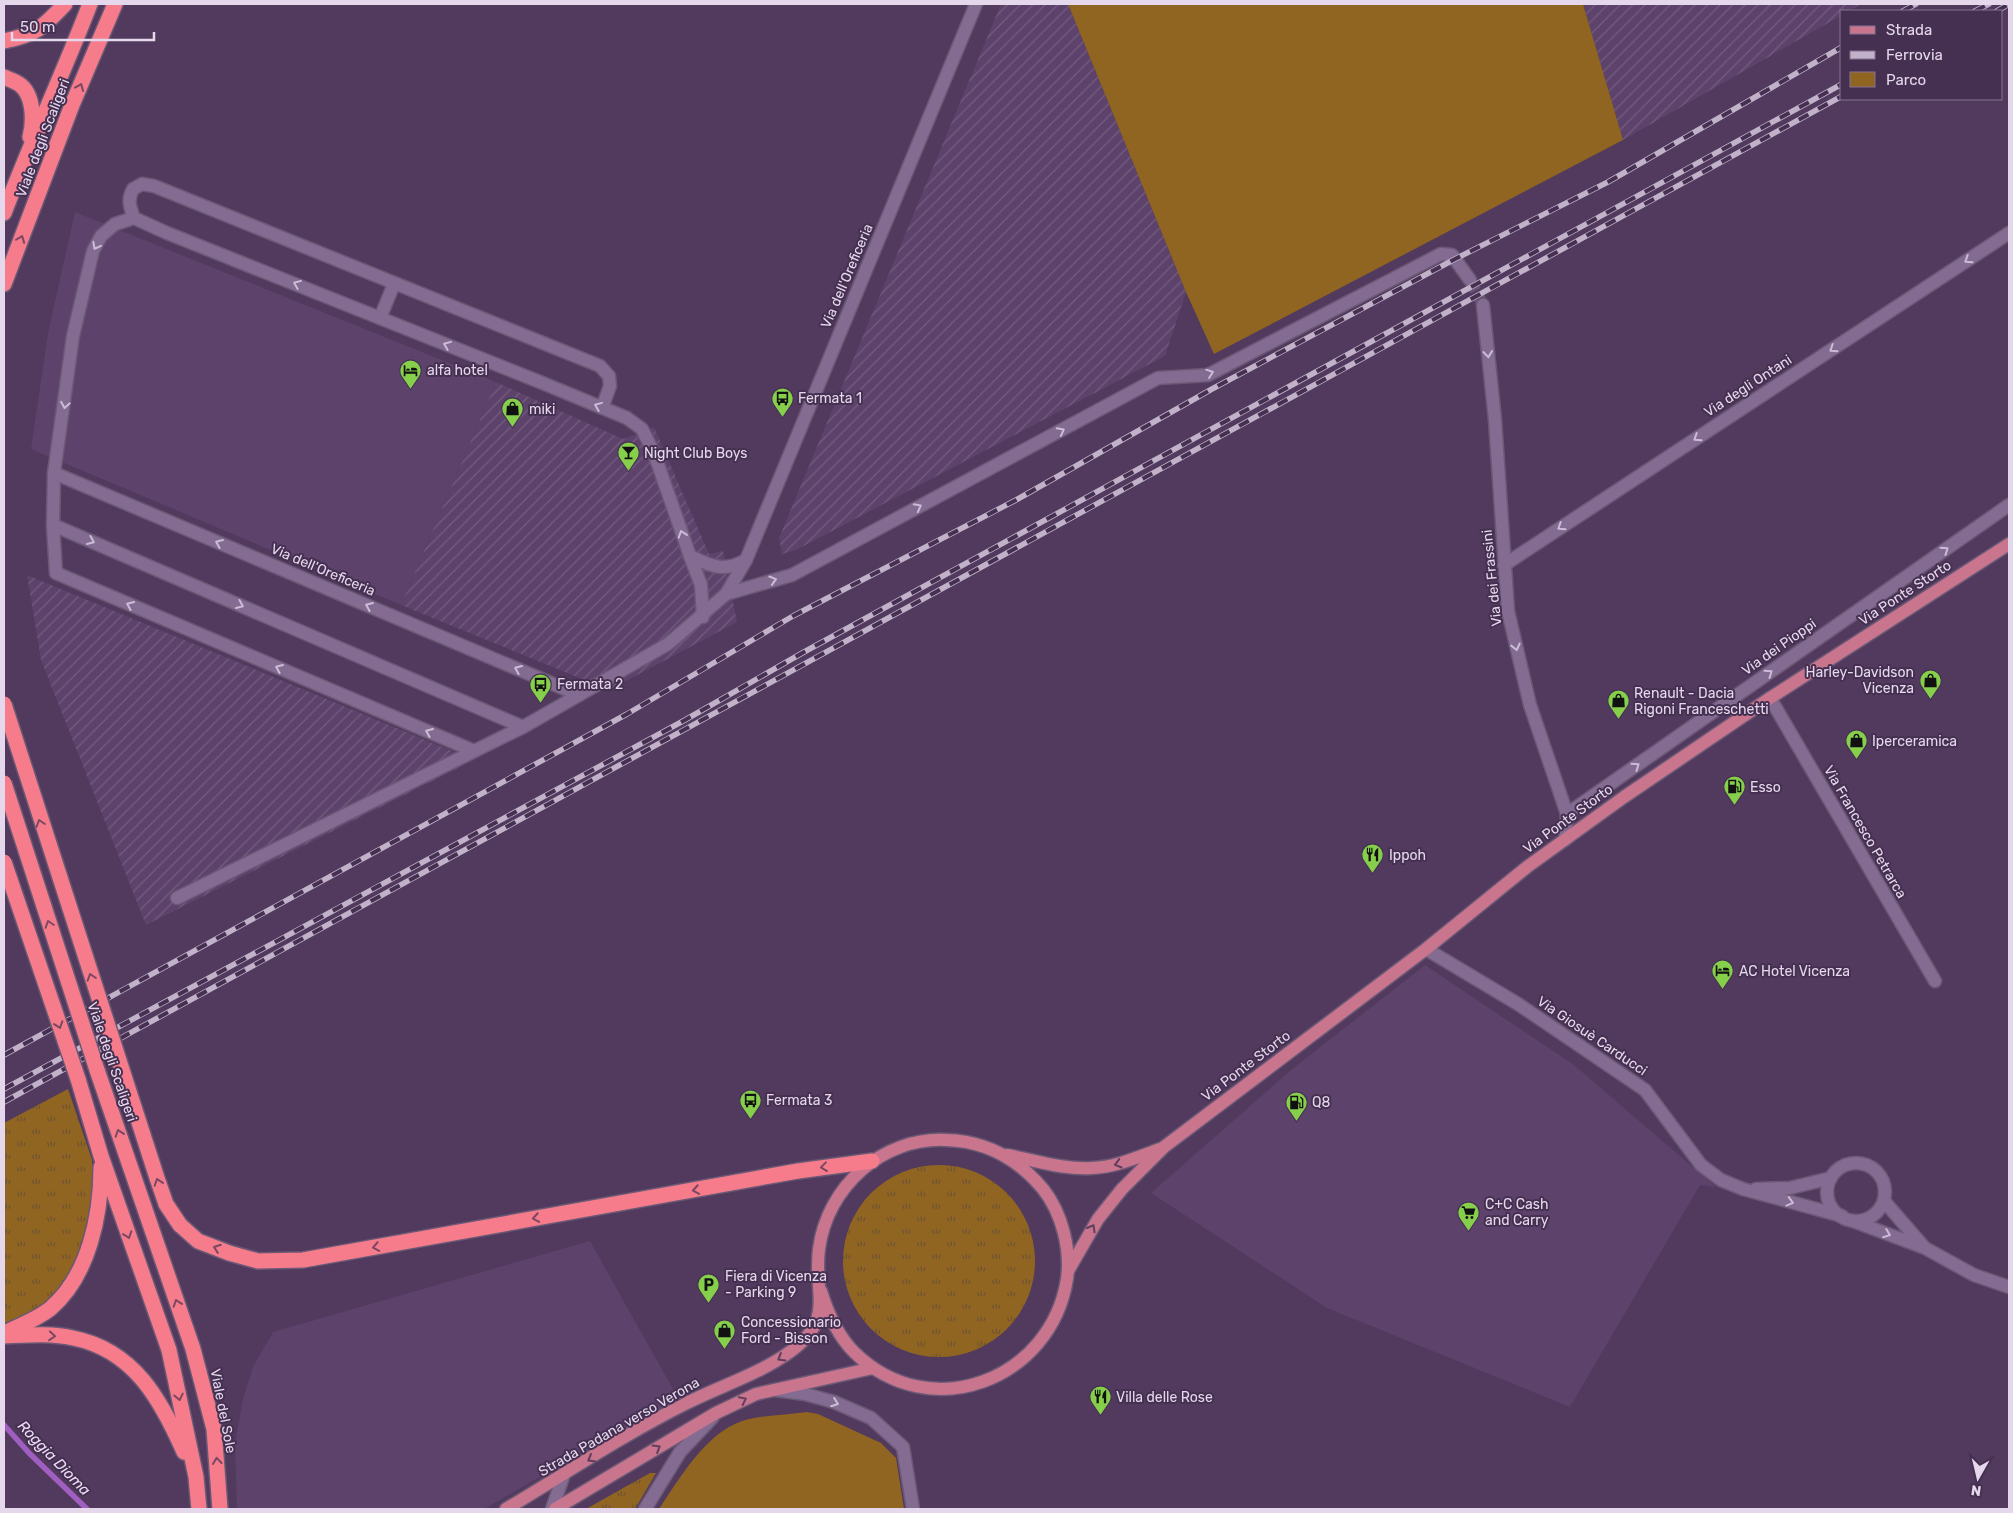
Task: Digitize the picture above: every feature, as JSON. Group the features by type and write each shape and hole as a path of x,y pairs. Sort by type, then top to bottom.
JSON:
{"highway":[{"path":"4,40 30,35 46,24 65,4"},
{"name":"Viale degli Scaligeri","path":"4,213 26,153 47,111 90,4"},
{"name":"Viale degli Scaligeri","path":"4,284 72,105 115,4"},
{"path":"4,77 20,84 29,97 33,123 26,153"},
{"path":"4,704 156,1178 166,1204 180,1225 198,1242 258,1261 303,1260 798,1171 872,1161"},
{"name":"Viale degli Scaligeri","path":"4,784 97,1070 193,1349"},
{"path":"4,862 78,1079 100,1156 168,1350 196,1478 199,1509"},
{"path":"4,1335 51,1309 71,1285 83,1261 96,1216 100,1188 100,1156"},
{"path":"4,1335 46,1335 74,1338 103,1349 130,1364 171,1423 196,1478"},
{"name":"Viale del Sole","path":"193,1349 214,1429 220,1509"}],"main road":[{"name":"Via Ponte Storto","path":"1068,1271 1098,1218 1122,1189 1164,1147 1426,949 1527,867 1631,792 1770,698 2009,544"},
{"name":"Strada Padana verso Verona","path":"506,1509 683,1405 771,1364 791,1351 808,1336 820,1313 818,1252 830,1210 841,1191 855,1174 872,1161 900,1147 937,1139 960,1140 982,1145 1004,1155 1026,1171 1045,1192 1054,1208 1066,1243 1068,1271 1064,1297 1054,1321 1040,1343 1021,1361 999,1375 974,1385 948,1389 922,1387 873,1368 855,1353 840,1334 828,1313 820,1290"},
{"name":"Via Ponte Storto","path":"1004,1155 1061,1166 1090,1169 1112,1166 1164,1147"},
{"path":"554,1509 716,1413 756,1394 873,1368"}],"street":[{"name":"Via dell'Oreficeria","path":"177,898 523,727 668,644 703,616 726,594 746,560 976,4"},
{"path":"134,218 128,204 133,188 142,184 154,186 600,366 610,376 610,386 602,408"},
{"path":"474,751 56,573 53,525 54,473 73,336 93,251 102,236 115,224 134,218 627,418 642,429 654,453 701,585 703,616"},
{"name":"Via degli Ontani","path":"1504,564 2009,234"},
{"path":"726,594 792,575 1158,378 1208,375 1441,254 1452,255 1470,280"},
{"path":"380,318 394,284"},
{"name":"Via dei Frassini","path":"1483,305 1495,420 1508,611 1528,696 1567,814 1566,840"},
{"name":"Via dell'Oreficeria","path":"54,473 580,695"},
{"name":"Via dei Pioppi","path":"1567,814 2009,505"},
{"path":"53,525 523,727"},
{"path":"690,556 722,568 734,567 746,560"},
{"name":"Via Francesco Petrarca","path":"1770,698 1935,981"},
{"name":"Via Giosuè Carducci","path":"1426,949 1518,1004 1645,1090 1701,1165 1721,1180 1743,1189 1846,1218 1925,1248"},
{"path":"1865,1164 1872,1167 1881,1177 1885,1188 1884,1201 1880,1208 1866,1218 1846,1218 1830,1204 1828,1195 1831,1178 1842,1166 1865,1164"},
{"name":"Via Giosuè Carducci","path":"1743,1189 1790,1188 1831,1178"},
{"path":"1884,1201 1925,1248 1974,1275 2009,1286"},
{"path":"770,1390 805,1394 834,1402 871,1418 903,1447 913,1509"},
{"path":"645,1509 680,1452 716,1413"},
{"path":"554,1509 564,1474"}],"shaded area":[{"path":"1001,4 1068,4 1186,292 1165,356 796,550 782,554 779,538"},
{"path":"1583,4 1861,4 1850,10 1840,10 1840,16 1623,140"},
{"path":"75,212 496,382 401,605 31,449 48,333"},
{"path":"496,382 623,439 654,427 709,554 723,551 737,622 609,690 401,605"},
{"path":"27,575 474,760 146,925 41,660"},
{"path":"1425,965 1574,1065 1716,1187 1700,1185 1570,1407 1327,1308 1151,1193 1291,1070"},
{"path":"590,1241 678,1398 484,1509 237,1509 235,1443 243,1399 253,1367 273,1332"}],"green space":[{"path":"1068,4 1583,4 1623,140 1214,354 1186,292"},
{"path":"68,1089 92,1160 94,1191 93,1224 74,1274 43,1308 4,1327 4,1123"},
{"path":"939,1165 958,1167 976,1172 992,1181 1007,1193 1019,1208 1028,1224 1033,1242 1035,1261 1033,1280 1028,1298 1019,1314 1007,1329 992,1341 976,1350 958,1355 939,1357 920,1355 902,1350 886,1341 871,1329 859,1314 850,1298 845,1280 843,1261 845,1242 850,1224 859,1208 871,1193 886,1181 902,1172 920,1167"},
{"path":"807,1412 818,1414 881,1443 896,1458 904,1509 659,1509 694,1458 705,1446 729,1427 750,1419"},
{"path":"650,1473 656,1473 635,1509 586,1509"}],"waterway":[{"name":"Roggia Dioma","path":"4,1425 29,1453 87,1509"}],"tunnel":[{"path":"1470,280 1483,305"}],"railway":[{"path":"1905,10 1916,4"},
{"path":"1977,10 1989,4"},
{"path":"1999,10 2009,4"},
{"path":"4,1055 627,714 793,616 1016,500 1212,389 1455,259 1608,182 1840,48"},
{"path":"4,1089 685,720 804,652 1840,85"},
{"path":"4,1102 1840,97"}],"place":[{"name":"alfa hotel","path":"411,389"},
{"name":"Fermata 1","path":"782,417"},
{"name":"miki","path":"513,428"},
{"name":"Night Club Boys","path":"628,472"},
{"name":"Harley-Davidson Vicenza","path":"1930,699"},
{"name":"Fermata 2","path":"541,703"},
{"name":"Renault - Dacia Rigoni Franceschetti","path":"1618,720"},
{"name":"Iperceramica","path":"1856,760"},
{"name":"Esso","path":"1734,806"},
{"name":"Ippoh","path":"1373,874"},
{"name":"AC Hotel Vicenza","path":"1723,990"},
{"name":"Fermata 3","path":"750,1119"},
{"name":"Q8","path":"1296,1121"},
{"name":"C+C Cash and Carry","path":"1469,1231"},
{"name":"Fiera di Vicenza - Parking 9","path":"709,1303"},
{"name":"Concessionario Ford - Bisson","path":"725,1349"},
{"name":"Villa delle Rose","path":"1100,1416"}]}
